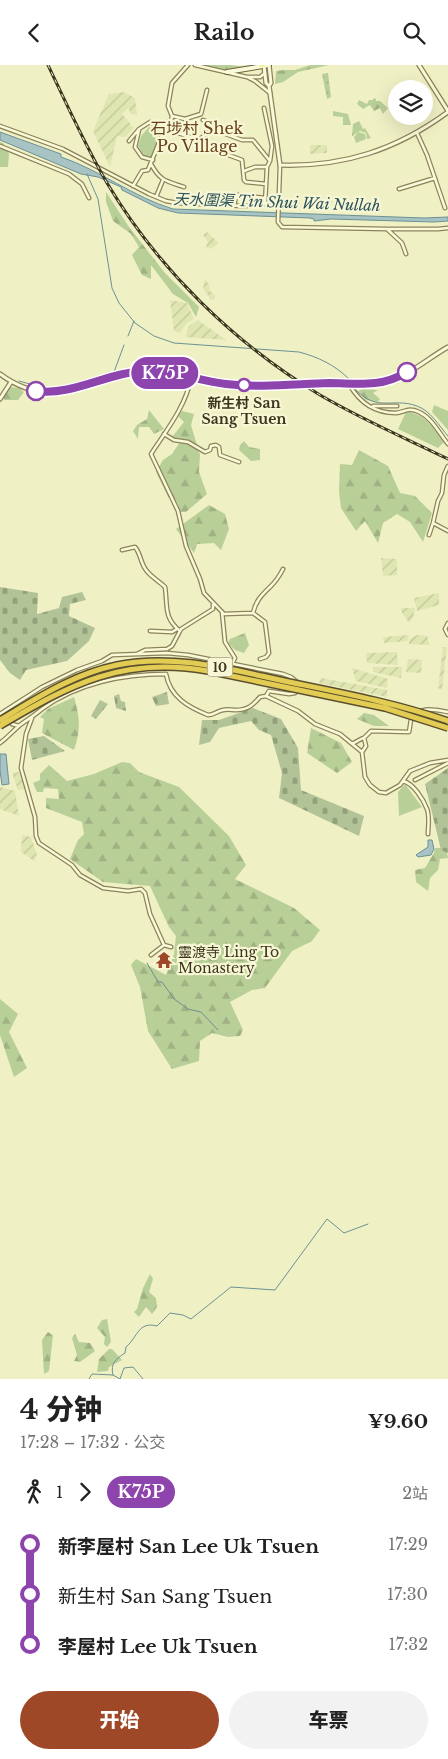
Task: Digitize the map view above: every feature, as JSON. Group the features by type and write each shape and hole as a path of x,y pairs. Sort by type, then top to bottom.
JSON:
{"highway":[{"name":"10","path":"0,720 62,684 86,674 130,663 166,660 209,665 352,695 405,707 448,721"},
{"name":"10","path":"0,726 78,683 119,671 142,667 160,667 194,668 350,700 404,713 448,727"}],"main road":[{"path":"227,72 269,65"}],"street":[{"path":"157,125 171,121 172,116 168,107 172,83 188,65"},
{"path":"195,65 247,77 270,93"},
{"path":"263,65 266,83 269,86 280,165 279,224 287,228 448,228"},
{"path":"269,65 271,83 269,86"},
{"path":"280,165 309,165 344,161 385,148 417,133 448,112 418,65"},
{"path":"247,77 260,77 265,73"},
{"path":"172,116 185,119 201,114 207,90"},
{"path":"264,108 272,146 265,203"},
{"path":"203,120 211,123 223,133 242,140 253,140 270,161"},
{"path":"129,141 139,129 150,122 164,130 148,170 140,173 133,186"},
{"path":"0,126 63,149 156,197 178,203 234,205 279,200"},
{"path":"172,131 199,141 216,127"},
{"path":"139,129 135,147 142,157 152,162 157,174 163,180 184,187"},
{"path":"417,133 424,147 445,209"},
{"path":"0,146 69,174 82,185 89,198"},
{"path":"222,153 242,160 244,180 246,182 266,184"},
{"path":"244,171 255,167 268,167"},
{"path":"400,189 435,178"},
{"path":"156,197 163,180"},
{"path":"234,205 238,195 265,198"},
{"path":"387,229 400,241 406,254"},
{"path":"0,374 11,382 31,390 56,392 135,371 150,371 235,385 360,385 384,382 399,377 448,347"},
{"path":"191,378 184,401 173,423 151,454 178,511 186,546 204,593 222,613 229,615 253,613 264,623 269,653 266,657 260,659"},
{"path":"0,399 11,382"},
{"path":"351,384 360,400 383,412 399,413 404,410 418,412 427,418 448,444"},
{"path":"373,406 396,406"},
{"path":"164,435 174,440 188,442 205,453 210,450 211,446 216,445 219,447 220,455 239,462"},
{"path":"429,535 448,466"},
{"path":"433,523 448,531"},
{"path":"122,550 135,547 140,554 140,561 145,569 165,587 168,617 179,630"},
{"path":"253,613 260,595 272,585 283,569"},
{"path":"150,631 172,632 179,630 213,609 213,604"},
{"path":"222,613 225,642 235,658 232,664"},
{"path":"448,623 445,629 448,635"},
{"path":"137,654 145,650 167,649 177,639 179,630"},
{"path":"0,714 42,687 112,655 188,655 284,674 292,677 297,683 298,689 295,693 268,691 266,696"},
{"path":"0,743 19,726 43,709 76,691 104,681 148,674 166,674 174,694 179,699 208,715 213,715 224,709 246,709 254,706 260,697 266,696 298,711 315,724 340,735 362,752"},
{"path":"6,710 12,724 19,726"},
{"path":"352,744 360,738 364,738 371,731 409,732 410,721 417,713 423,710 448,712"},
{"path":"32,717 26,734 21,768 35,817 36,837 39,843 72,865 80,875 103,888 128,891 141,889 146,893 150,914 164,945 171,947"},
{"path":"364,738 366,746 362,752 365,777 370,785 379,792 386,793 394,789 410,771 430,763 448,761"},
{"path":"415,780 448,761"},
{"path":"403,781 415,789 427,809 428,834"},
{"path":"151,955 164,945"}],"green space":[{"path":"202,65 231,65 244,67 227,70"},
{"path":"310,65 329,65 298,72 283,82 275,84 276,71 295,70"},
{"path":"328,73 331,97 327,99 322,74"},
{"path":"124,92 135,98 137,115 131,114 128,108 122,114 134,128 125,137 117,136 110,167 93,131 109,94"},
{"path":"374,98 376,101 380,101 388,108 383,114 380,108 374,111 370,105 363,109 357,104 359,100 367,104 369,100"},
{"path":"333,111 348,114 351,125 343,125 343,117 333,116"},
{"path":"359,121 371,138 367,139 366,133 360,131 352,136 353,124"},
{"path":"149,127 162,131 153,158 148,158 144,155 138,146 141,136"},
{"path":"358,132 365,134 366,139 356,143 354,137"},
{"path":"0,142 3,143 9,154 8,167 0,167"},
{"path":"310,145 327,145 327,153 310,154"},
{"path":"106,192 129,227 165,273 199,307 196,317 188,303 173,294 151,265 151,279 142,275 132,255 139,247 131,234 113,221 106,202"},
{"path":"207,232 219,243 211,249 206,247 208,242 203,235"},
{"path":"205,279 210,291 215,295 215,299 211,300 203,288"},
{"path":"170,300 187,303 194,319 186,324 180,333 174,331"},
{"path":"198,320 226,340 185,337 189,326"},
{"path":"10,387 19,388 24,392 18,400 4,400 3,397"},
{"path":"363,389 378,390 373,393 380,399 378,402 366,400 358,391"},
{"path":"434,405 448,411 448,430 432,412"},
{"path":"149,410 164,429 154,434 149,427 139,427 138,439 133,431 137,425 147,419"},
{"path":"182,411 194,414 191,425 197,445 172,437 184,422 178,416"},
{"path":"406,412 423,418 444,442 438,448 398,429"},
{"path":"244,441 249,447 260,449 260,460 251,461 239,450 240,445"},
{"path":"180,442 188,443 198,450 200,454 199,472 207,494 186,512 180,512 177,502 168,497 156,472 163,460 172,454"},
{"path":"359,450 388,466 400,493 415,496 432,513 423,542 410,522 397,514 383,523 378,543 365,521 356,531 341,508 339,491 340,464 352,465"},
{"path":"209,505 225,514 229,529 221,550 214,543 197,544 194,553 176,529"},
{"path":"381,558 397,559 397,575 383,576"},
{"path":"0,587 38,593 37,614 59,608 62,597 82,592 86,600 70,604 69,616 95,628 89,641 67,661 26,670 20,680 10,673 0,660"},
{"path":"439,593 439,605 417,611 414,598"},
{"path":"401,608 415,608 413,618 409,623 401,611"},
{"path":"245,633 249,645 244,653 235,650 228,643 230,639"},
{"path":"409,635 407,641 384,643 383,637"},
{"path":"417,635 427,636 430,645 409,644 409,639"},
{"path":"443,647 447,647 442,690 438,688"},
{"path":"397,652 398,665 367,663 366,653"},
{"path":"408,659 422,660 421,673 406,672"},
{"path":"373,667 402,667 401,678 373,672"},
{"path":"352,668 388,679 387,688 356,681"},
{"path":"321,678 387,690 387,697 319,683"},
{"path":"167,692 169,704 156,706 152,697"},
{"path":"119,694 121,701 125,702 126,711 116,708 114,696"},
{"path":"74,697 79,723 74,750 42,733 44,719 40,717 48,709"},
{"path":"100,700 108,704 96,719 91,716"},
{"path":"253,708 281,719 298,748 301,790 364,816 359,836 279,798 282,773 271,735 259,730 251,721 219,728 210,742 199,745 202,720 219,720"},
{"path":"364,713 374,715 389,726 374,726 357,719"},
{"path":"311,728 341,743 352,762 337,773 307,753"},
{"path":"44,736 65,751 32,760 28,739"},
{"path":"122,762 130,763 139,772 179,787 229,836 246,865 235,879 294,908 320,930 312,941 292,951 265,988 252,990 230,1002 243,1030 240,1036 228,1037 212,1033 200,1041 199,1061 172,1069 148,1031 140,987 131,965 136,959 166,975 174,954 176,936 169,927 150,886 103,882 70,859 78,840 84,834 82,822 46,808 46,798 59,799 58,789 44,788 43,792 37,792 33,783 40,780 40,774 49,765 67,781 94,774"},
{"path":"448,768 448,853 441,850 425,784"},
{"path":"19,772 25,789 18,790 12,773"},
{"path":"405,784 422,807 399,816 398,792"},
{"path":"0,787 15,791 19,816 0,809"},
{"path":"22,835 31,837 37,855 34,861 21,852"},
{"path":"435,848 446,848 448,858 440,859 438,870 430,878 428,891 416,882 415,870 425,868"},
{"path":"0,999 18,1014 9,1032 27,1068 14,1077 0,1035"},
{"path":"150,1274 153,1279 149,1292 156,1298 157,1307 152,1314 146,1307 139,1317 134,1312 137,1309 143,1288"},
{"path":"107,1319 111,1342 107,1347 104,1344 105,1337 97,1328 102,1320"},
{"path":"48,1332 53,1335 49,1371 44,1374 42,1340"},
{"path":"75,1334 79,1342 90,1343 95,1351 80,1362 74,1361 77,1355 72,1338"},
{"path":"109,1349 112,1349 122,1360 109,1367 108,1371 97,1372 99,1359"}],"water":[{"path":"0,132 61,154 61,157 75,162 144,198 173,209 424,218 448,217 448,221 331,219 314,221 314,219 310,218 178,213 158,208 122,190 121,187 98,177 81,174 0,140"},
{"path":"0,754 6,754 9,784 2,785"},
{"path":"428,840 432,840 434,849 431,855 418,857 416,855 428,847"}],"waterway":[{"path":"87,174 98,199 112,288 119,303 135,323 154,336 174,343 299,352 326,362 349,379"},
{"path":"128,336 134,321"},
{"path":"60,387 114,372 124,345"},
{"path":"19,381 55,388"},
{"path":"355,389 370,401 408,404 422,408 431,415 448,436"},
{"path":"147,963 158,982 162,982 174,999 188,1009 201,1012 218,1030"},
{"path":"113,1375 112,1367 114,1362 125,1353 126,1347 142,1328 151,1325 157,1326 170,1313 183,1315 191,1319 231,1287 275,1290 327,1219 344,1233 368,1224"},
{"path":"89,1379 92,1374 113,1375 120,1379 124,1368 133,1367 143,1379"}],"railway":[{"path":"48,65 76,125 107,183 150,246 201,302 229,328 288,375 336,404 448,459"}],"bus line":[{"name":"K75P","path":"36,391 64,391 135,371 150,371 235,385 331,383 360,385 392,380 407,372"}],"place":[{"name":"新生村 San Sang Tsuen","path":"244,385"},
{"name":"靈渡寺 Ling To Monastery","path":"164,960"}],"district":[{"name":"石埗村 Shek Po Village","path":"197,137"}],"water label":[{"name":"天水圍渠 Tin Shui Wai Nullah","path":"277,202"}]}
